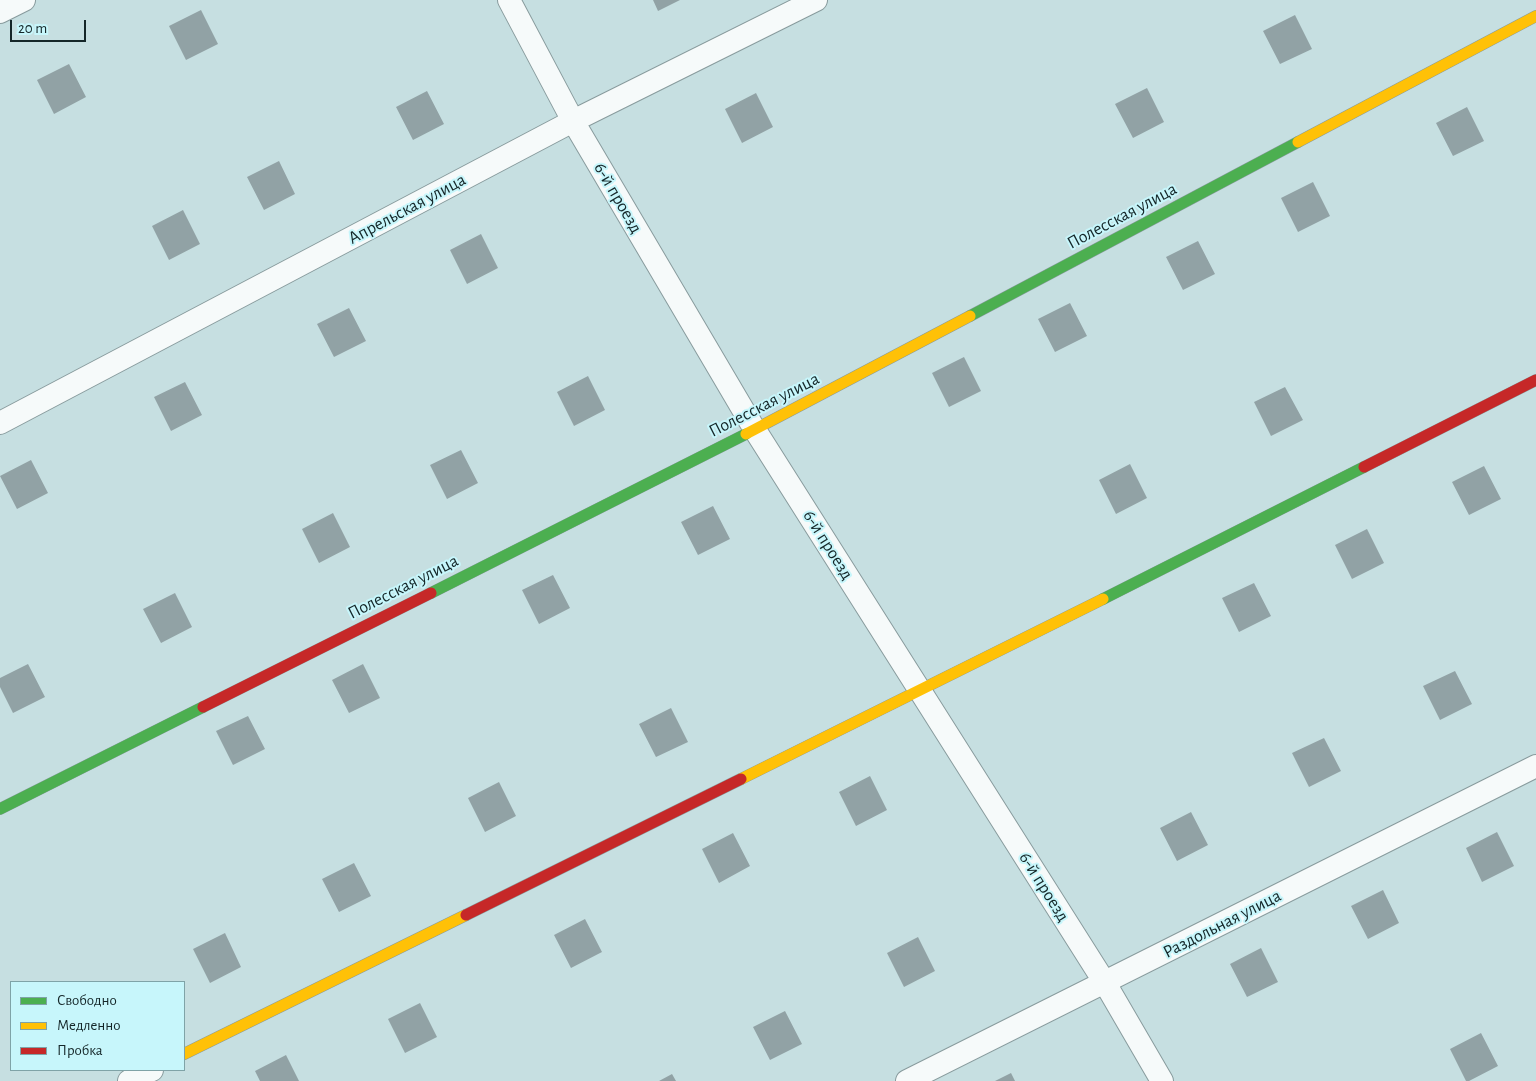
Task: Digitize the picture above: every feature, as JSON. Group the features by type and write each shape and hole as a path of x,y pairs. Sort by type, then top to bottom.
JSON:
{"street":[{"path":"0,12 24,0"},
{"name":"6-й проезд","path":"509,0 573,121 755,430 1104,983 1162,1081"},
{"name":"Апрельская улица","path":"0,424 573,121 816,0"},
{"name":"Полесская улица","path":"0,809 755,430 1536,16"},
{"path":"185,1054 920,691 1536,380"},
{"name":"Раздольная улица","path":"907,1081 1536,766"},
{"path":"129,1081 150,1071"}],"building":[{"path":"653,0 680,0 658,11"},
{"path":"201,10 218,44 186,60 169,26"},
{"path":"1295,15 1312,49 1280,64 1263,31"},
{"path":"69,64 86,97 54,114 37,80"},
{"path":"1147,88 1164,122 1133,138 1115,104"},
{"path":"427,91 444,124 413,140 396,107"},
{"path":"756,93 773,127 742,143 725,109"},
{"path":"1467,107 1484,141 1453,156 1436,123"},
{"path":"279,161 295,194 264,210 247,177"},
{"path":"1313,182 1330,216 1298,232 1281,198"},
{"path":"183,210 200,244 169,260 152,226"},
{"path":"481,234 498,268 467,284 450,250"},
{"path":"1198,241 1215,274 1183,290 1166,257"},
{"path":"1070,303 1087,336 1055,352 1038,319"},
{"path":"349,308 366,341 334,357 317,324"},
{"path":"964,357 981,391 949,407 932,373"},
{"path":"588,376 605,410 574,426 557,392"},
{"path":"185,382 202,415 171,431 154,397"},
{"path":"1285,387 1303,420 1271,436 1254,402"},
{"path":"461,450 478,483 447,499 430,465"},
{"path":"31,460 48,493 17,509 0,476"},
{"path":"1130,464 1147,498 1116,514 1099,480"},
{"path":"1484,466 1501,499 1469,515 1452,482"},
{"path":"713,506 730,539 698,555 681,522"},
{"path":"333,513 350,547 319,563 302,529"},
{"path":"1367,529 1384,563 1352,579 1335,545"},
{"path":"553,575 570,608 539,624 522,590"},
{"path":"1254,583 1271,616 1239,632 1222,598"},
{"path":"175,593 192,627 161,643 143,609"},
{"path":"28,664 45,697 13,713 0,687 0,678"},
{"path":"363,664 380,698 349,713 332,680"},
{"path":"1455,671 1472,704 1440,720 1423,686"},
{"path":"671,708 688,742 656,757 639,724"},
{"path":"248,716 265,749 233,765 216,731"},
{"path":"1324,738 1341,771 1309,787 1292,753"},
{"path":"870,776 887,810 856,826 839,792"},
{"path":"499,782 516,816 485,832 468,798"},
{"path":"1191,812 1208,845 1177,861 1160,828"},
{"path":"1497,832 1514,866 1482,882 1466,848"},
{"path":"733,833 750,866 719,883 702,849"},
{"path":"354,863 371,896 339,912 322,879"},
{"path":"1383,890 1399,923 1368,939 1351,906"},
{"path":"585,919 602,952 571,968 554,935"},
{"path":"225,933 241,967 210,983 193,949"},
{"path":"918,937 935,971 904,987 887,953"},
{"path":"1261,948 1278,982 1247,997 1230,964"},
{"path":"420,1003 437,1037 405,1053 388,1019"},
{"path":"785,1011 802,1044 770,1060 753,1027"},
{"path":"1481,1033 1498,1066 1466,1081 1450,1049"},
{"path":"286,1055 299,1081 260,1081 255,1071"},
{"path":"1011,1073 1015,1081 995,1081"},
{"path":"672,1074 676,1081 659,1081"}],"traffic: fast":[{"path":"970,316 1298,142"},
{"path":"431,593 746,434"},
{"path":"1103,599 1364,467"},
{"path":"0,809 203,707"}],"traffic: slow":[{"path":"1298,142 1536,16"},
{"path":"746,434 970,316"},
{"path":"741,779 1103,599"},
{"path":"185,1054 466,915"}],"traffic: jam":[{"path":"1364,467 1536,380"},
{"path":"203,707 431,593"},
{"path":"466,915 741,779"}]}
